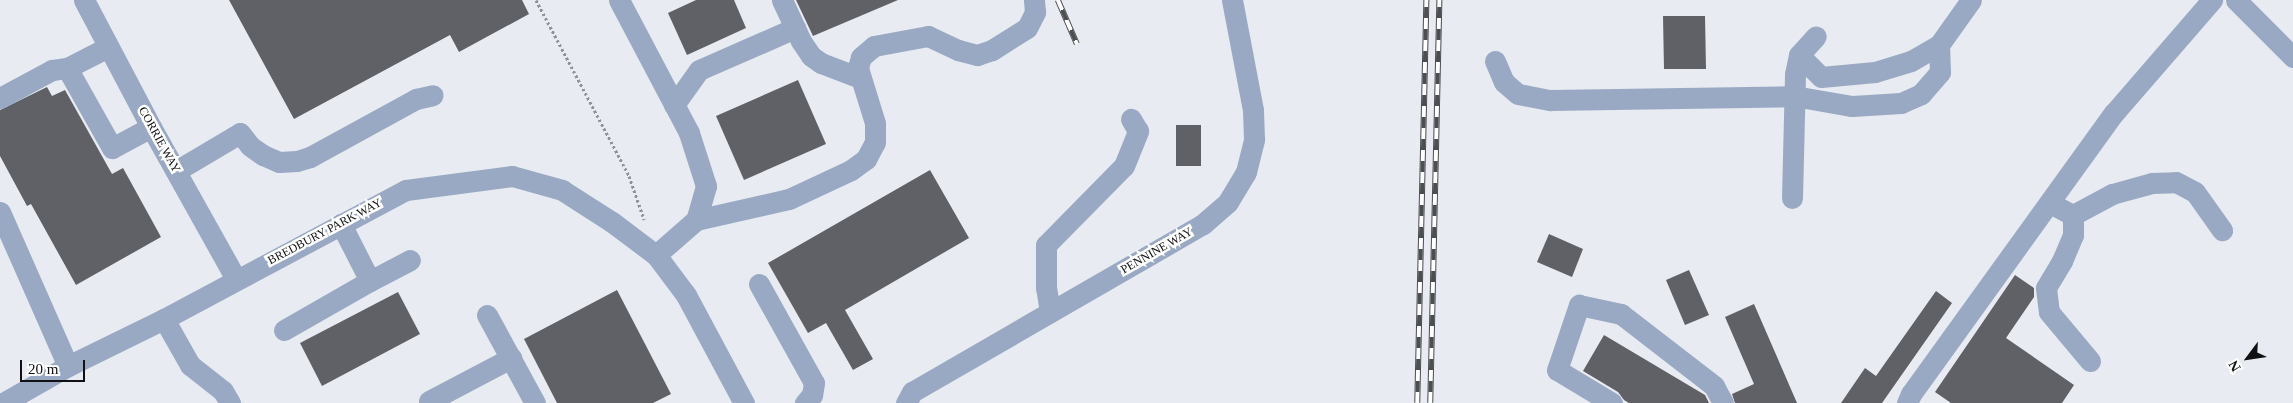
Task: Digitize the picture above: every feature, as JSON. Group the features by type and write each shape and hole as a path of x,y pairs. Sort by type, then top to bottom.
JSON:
{"street":[{"name":"CORRIE WAY","path":"84,0 151,127 236,279"},
{"path":"619,0 689,133 706,186 696,220"},
{"path":"782,0 805,49 811,56 821,63 860,78"},
{"path":"656,255 696,220 789,199 851,170 866,159 876,142 875,123 858,68 861,57 874,46 928,36 958,50 977,55 992,50 1027,28 1035,12 1034,0"},
{"name":"PENNINE WAY","path":"906,403 912,392 1203,224 1228,202 1246,172 1254,139 1253,110 1232,0"},
{"path":"1794,96 1820,77 1875,72 1911,61 1940,46 1971,0"},
{"path":"1907,403 1911,394 2114,113 2212,0"},
{"path":"2236,0 2293,57"},
{"path":"674,106 699,70 795,28"},
{"path":"1792,198 1794,96 1799,55 1816,36"},
{"path":"1495,61 1504,82 1518,94 1550,100 1794,96 1852,106 1901,103 1921,94 1940,72 1940,46"},
{"path":"0,98 52,70 67,68 108,47"},
{"path":"1799,55 1820,77"},
{"path":"67,68 112,148 151,127"},
{"path":"176,171 240,133 250,146 263,155 279,162 298,161 310,157 416,100 433,95"},
{"path":"1050,312 1046,288 1046,245 1124,166 1138,131 1131,119"},
{"name":"BREDBURY PARK WAY","path":"3,403 68,366 164,319 406,190 512,176 562,190 612,222 656,255 686,295 744,403"},
{"path":"2072,214 2112,194 2152,183 2176,182 2195,192 2222,230"},
{"path":"2050,203 2072,214"},
{"path":"0,212 68,366"},
{"path":"2072,214 2073,235 2062,261 2046,288 2049,312 2090,361"},
{"path":"341,224 370,281"},
{"path":"284,330 410,260"},
{"path":"759,284 814,383 812,395 806,403"},
{"path":"1612,403 1557,370 1579,305 1621,314 1714,386 1722,403"},
{"path":"487,315 535,403"},
{"path":"164,319 190,365 223,391 230,403"},
{"path":"429,401 511,358"}],"path":[{"path":"536,0 628,176 644,220"}],"building":[{"path":"229,0 522,0 529,14 459,52 450,35 294,119"},
{"path":"696,0 734,0 746,28 687,55 668,13"},
{"path":"796,0 898,0 813,36"},
{"path":"1663,16 1705,16 1706,69 1664,69"},
{"path":"798,80 826,144 744,180 716,116"},
{"path":"47,87 52,96 65,90 112,174 123,168 161,237 76,285 31,204 27,206 0,156 0,110"},
{"path":"1176,125 1201,125 1201,166 1176,166"},
{"path":"930,170 969,238 845,310 873,359 853,370 826,323 808,333 768,263"},
{"path":"1549,234 1583,249 1572,277 1537,262"},
{"path":"1689,270 1709,315 1685,325 1666,280"},
{"path":"2015,275 2034,288 2034,297 2006,338 2074,385 2062,403 1951,403 1935,392"},
{"path":"617,290 671,394 653,403 557,403 524,339"},
{"path":"1936,291 1952,303 1882,403 1841,403 1865,368 1876,376"},
{"path":"398,292 420,334 322,386 300,343"},
{"path":"1754,304 1797,403 1735,403 1732,394 1754,384 1725,317"},
{"path":"1604,335 1705,395 1709,403 1629,403 1624,400 1618,392 1583,371"}],"railway":[{"path":"1058,0 1077,44"},
{"path":"1417,403 1426,0"},
{"path":"1430,403 1439,0"}]}
